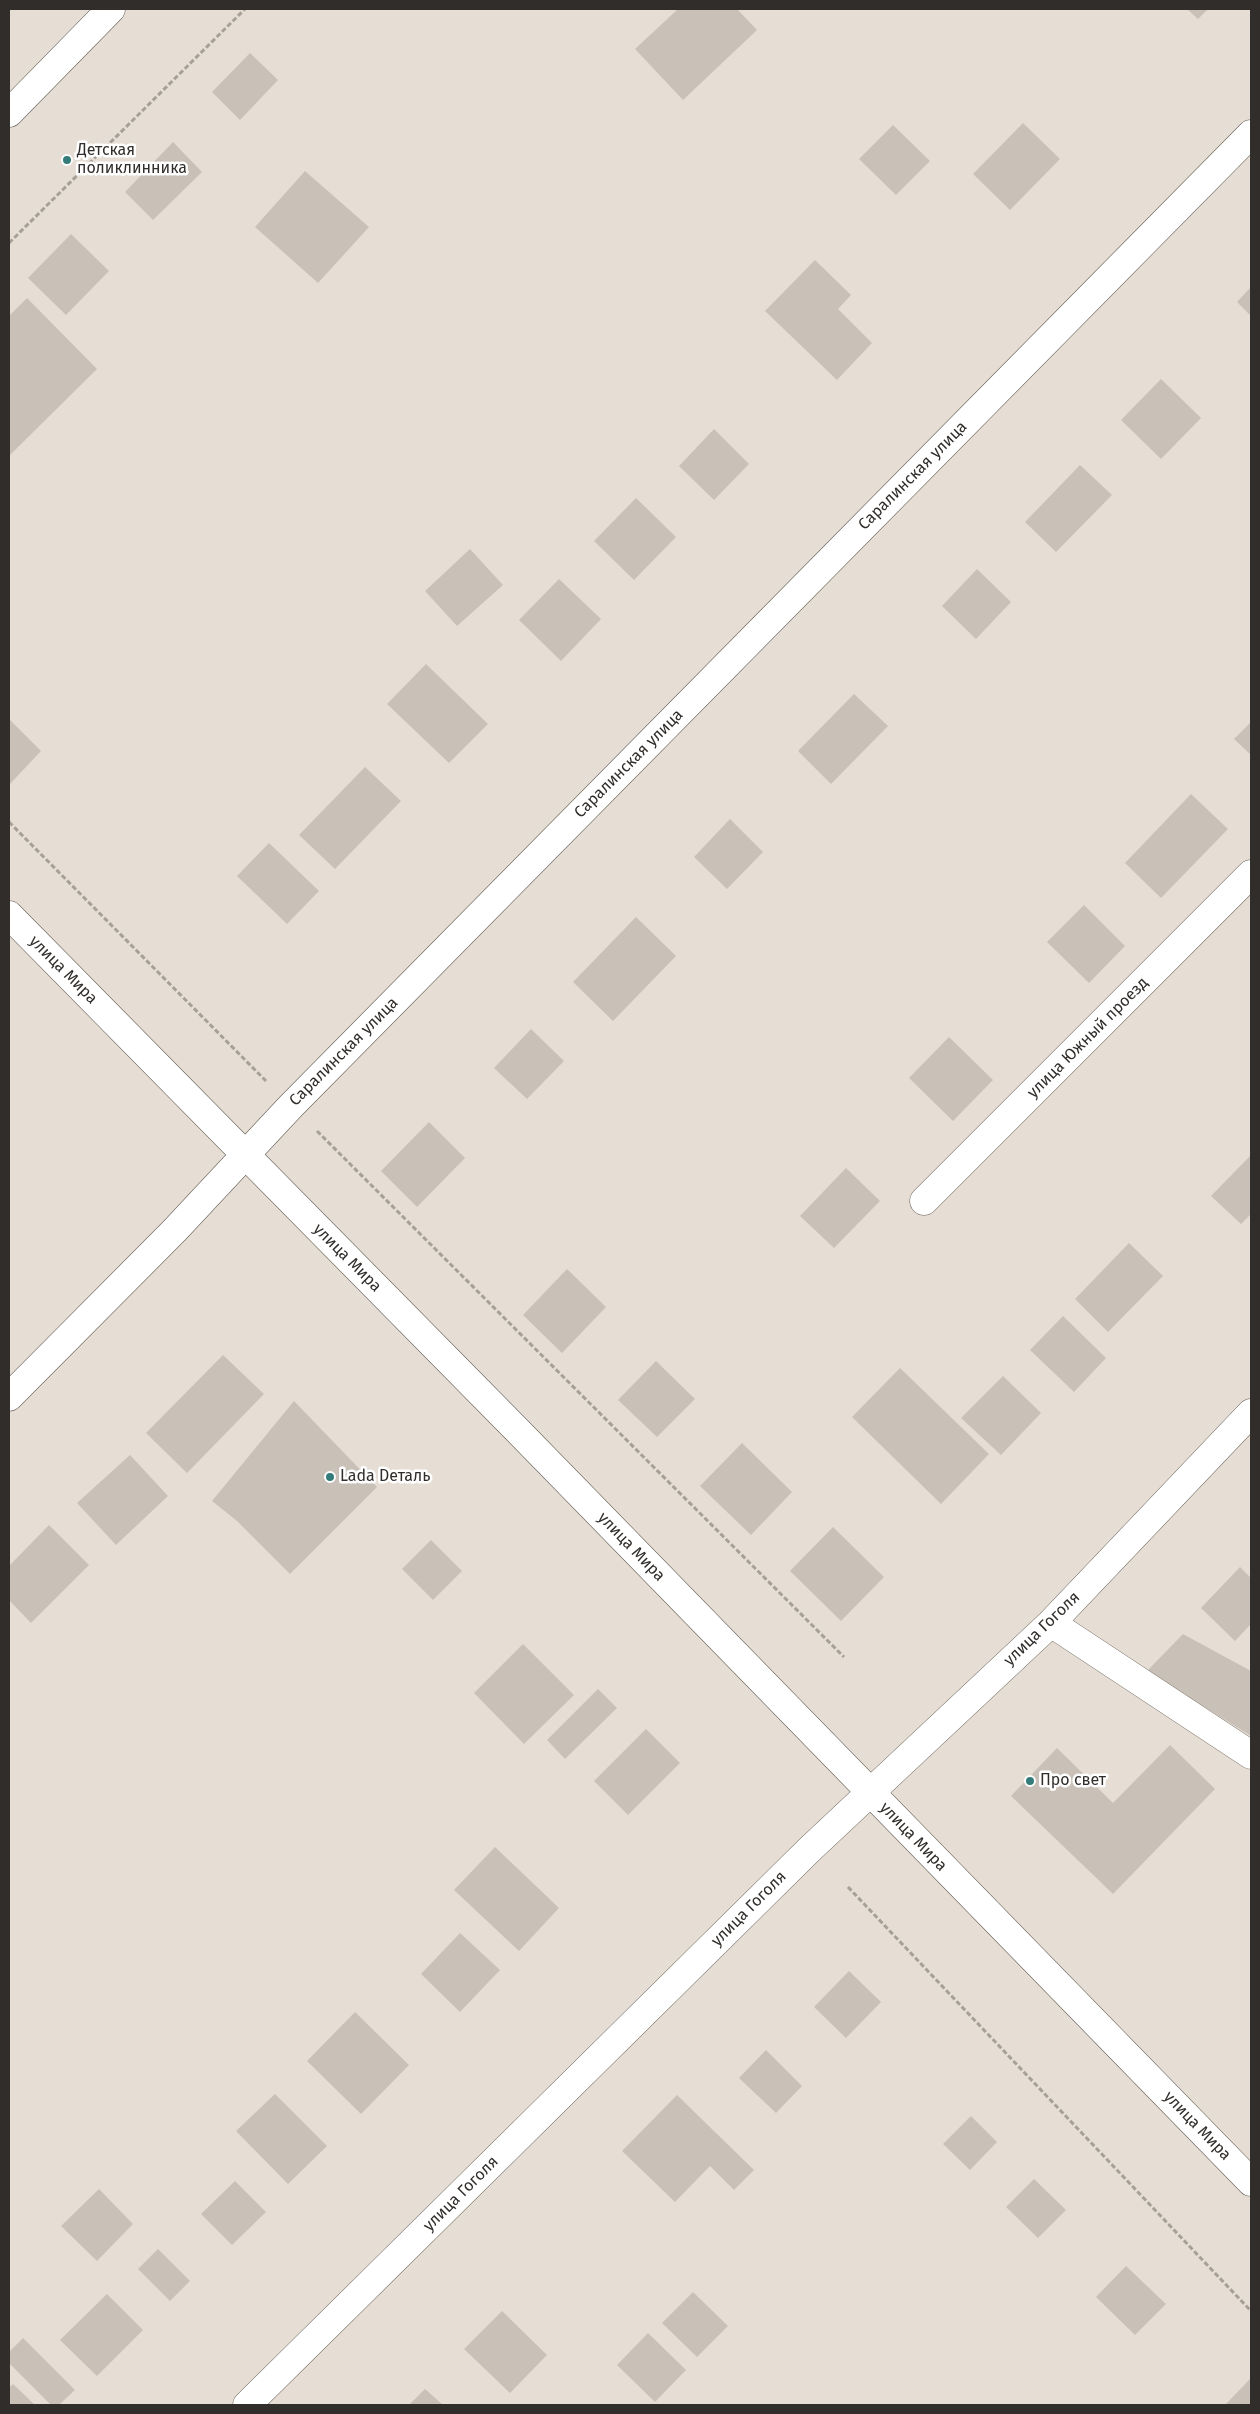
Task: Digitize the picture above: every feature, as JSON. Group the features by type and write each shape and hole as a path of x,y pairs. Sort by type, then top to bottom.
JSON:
{"street":[{"path":"9,113 111,9"},
{"name":"Саралинская улица","path":"9,1397 175,1230 244,1154 291,1106 1251,134"},
{"name":"улица Южный проезд","path":"924,1201 1251,874"},
{"name":"улица Мира","path":"9,915 1251,2182"},
{"name":"улица Гоголя","path":"247,2405 810,1849 1051,1623 1251,1413"},
{"path":"1051,1623 1251,1755"}],"path":[{"path":"9,243 246,9"},
{"path":"9,822 844,1657"},
{"path":"848,1887 1251,2311"}],"building":[{"path":"678,9 737,9 757,30 683,100 635,49"},
{"path":"1187,9 1208,9 1198,19"},
{"path":"250,53 278,80 240,120 212,92"},
{"path":"1023,123 1060,159 1010,210 973,174"},
{"path":"893,125 930,161 896,195 859,159"},
{"path":"173,142 202,172 153,220 125,192"},
{"path":"305,171 369,227 318,283 255,227"},
{"path":"71,234 109,271 66,315 28,278"},
{"path":"815,260 851,295 838,309 872,343 837,380 765,311"},
{"path":"1251,287 1251,316 1237,302"},
{"path":"27,298 97,369 9,456 9,316"},
{"path":"1161,379 1201,418 1161,459 1121,420"},
{"path":"714,429 749,464 714,500 679,466"},
{"path":"1080,465 1112,495 1056,552 1025,522"},
{"path":"636,498 676,537 634,580 594,541"},
{"path":"470,549 503,585 457,626 425,591"},
{"path":"977,569 1011,602 976,639 942,606"},
{"path":"559,579 601,619 561,661 519,620"},
{"path":"426,664 488,724 449,763 387,704"},
{"path":"854,694 888,726 831,784 798,751"},
{"path":"9,719 41,751 9,785"},
{"path":"1251,722 1251,755 1234,739"},
{"path":"365,767 401,801 335,869 299,835"},
{"path":"1191,794 1228,829 1161,898 1125,863"},
{"path":"730,819 763,852 727,889 694,857"},
{"path":"269,843 319,891 287,924 237,876"},
{"path":"1084,905 1125,946 1089,983 1047,942"},
{"path":"636,917 676,956 613,1021 573,982"},
{"path":"531,1029 564,1061 527,1099 494,1068"},
{"path":"949,1037 993,1080 953,1121 909,1078"},
{"path":"429,1122 465,1158 417,1207 381,1171"},
{"path":"1251,1155 1251,1214 1241,1224 1211,1196"},
{"path":"846,1168 880,1201 834,1248 800,1216"},
{"path":"1129,1243 1163,1276 1108,1332 1075,1299"},
{"path":"567,1269 606,1307 562,1353 523,1315"},
{"path":"1063,1316 1106,1358 1074,1392 1030,1350"},
{"path":"223,1355 264,1394 187,1473 146,1433"},
{"path":"656,1361 695,1399 657,1437 618,1400"},
{"path":"900,1368 989,1454 941,1504 852,1417"},
{"path":"1003,1376 1041,1413 1001,1455 961,1418"},
{"path":"294,1401 377,1487 290,1574 237,1521 212,1501"},
{"path":"742,1443 792,1492 751,1535 700,1486"},
{"path":"130,1455 168,1496 116,1545 77,1503"},
{"path":"49,1525 89,1565 31,1623 9,1600 9,1566"},
{"path":"833,1527 884,1577 841,1621 790,1571"},
{"path":"431,1540 462,1571 433,1600 402,1569"},
{"path":"1240,1567 1251,1578 1251,1624 1235,1641 1201,1608"},
{"path":"1183,1634 1251,1671 1251,1736 1147,1671"},
{"path":"523,1644 574,1695 524,1744 474,1693"},
{"path":"598,1689 617,1708 565,1759 547,1740"},
{"path":"646,1729 680,1763 628,1815 594,1781"},
{"path":"1170,1745 1215,1789 1113,1894 1011,1796 1057,1748 1113,1803"},
{"path":"495,1847 559,1908 519,1951 454,1890"},
{"path":"460,1933 500,1970 460,2012 421,1974"},
{"path":"849,1971 881,2002 846,2038 814,2007"},
{"path":"355,2012 409,2065 361,2114 307,2061"},
{"path":"766,2050 802,2086 776,2113 739,2078"},
{"path":"275,2094 327,2146 288,2184 236,2131"},
{"path":"677,2095 754,2170 734,2190 710,2166 675,2202 622,2151"},
{"path":"971,2116 997,2142 970,2170 943,2144"},
{"path":"1034,2179 1066,2210 1038,2238 1006,2207"},
{"path":"235,2181 266,2212 232,2245 201,2214"},
{"path":"99,2189 133,2224 97,2261 61,2226"},
{"path":"158,2249 190,2281 170,2301 138,2269"},
{"path":"1126,2266 1166,2304 1135,2335 1096,2297"},
{"path":"693,2292 728,2326 697,2357 662,2323"},
{"path":"107,2294 143,2330 97,2376 60,2340"},
{"path":"502,2311 547,2355 510,2393 464,2349"},
{"path":"648,2333 686,2370 655,2402 617,2365"},
{"path":"23,2338 75,2390 59,2405 51,2405 9,2363 9,2352"},
{"path":"1251,2378 1251,2405 1225,2405"},
{"path":"13,2384 35,2405 9,2405 9,2388"},
{"path":"425,2389 443,2405 409,2405"}],"place":[{"name":"Детская поликлинника","path":"67,160"},
{"name":"Lada Dеталь","path":"330,1477"},
{"name":"Про свет","path":"1030,1781"}]}
